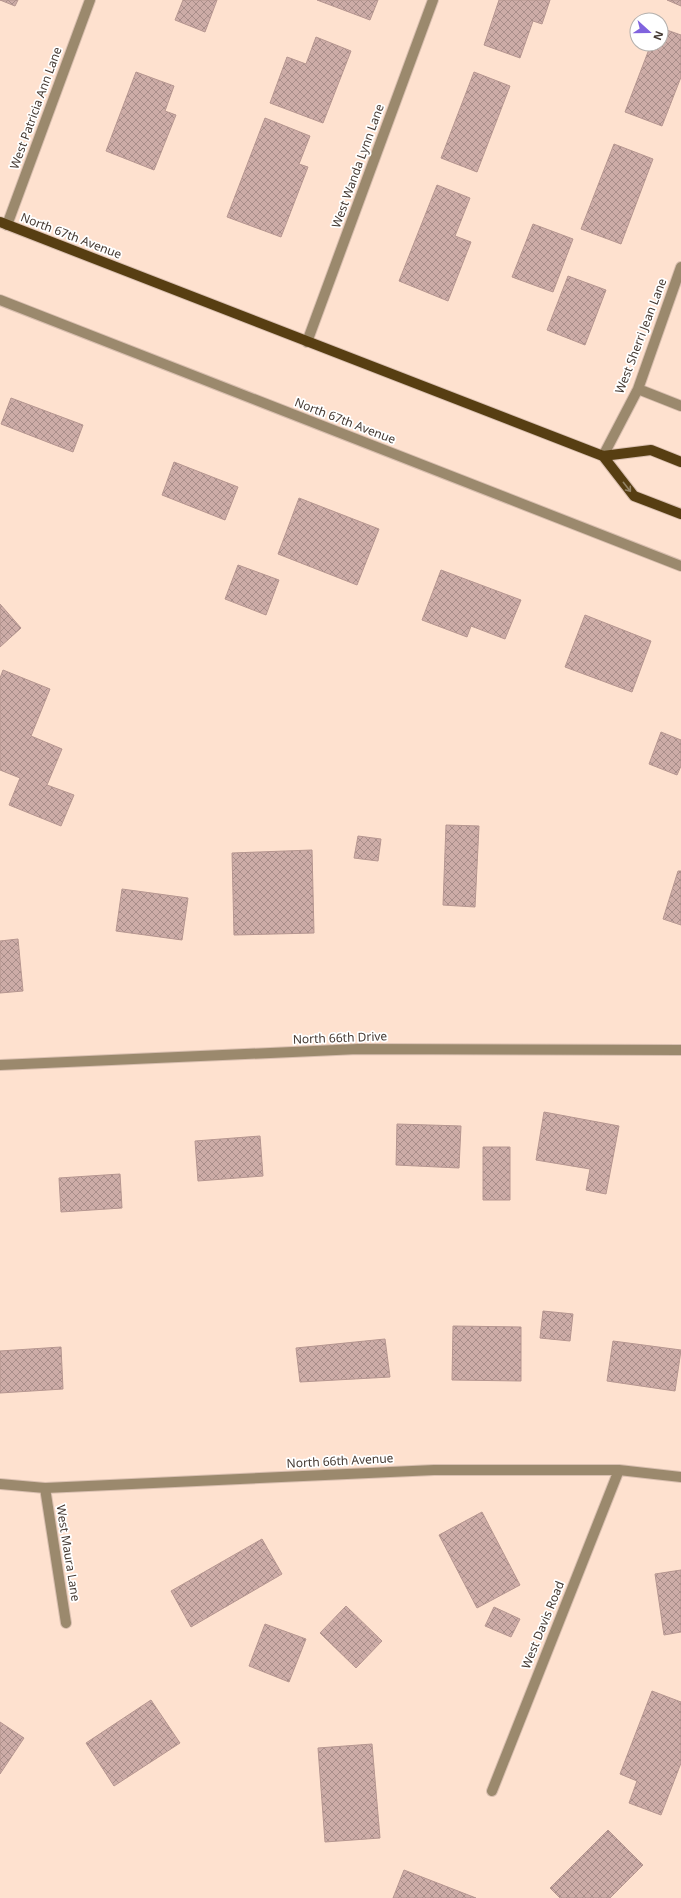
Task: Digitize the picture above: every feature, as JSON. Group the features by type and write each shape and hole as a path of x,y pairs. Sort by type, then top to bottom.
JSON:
{"main road":[{"name":"North 67th Avenue","path":"4,223 603,456 651,450 681,462"},
{"path":"603,456 634,496 681,514"}],"street":[{"name":"West Patricia Ann Lane","path":"4,223 90,0"},
{"name":"West Wanda Lynn Lane","path":"307,342 433,0"},
{"name":"West Sherri Jean Lane","path":"603,456 638,389 681,267"},
{"name":"North 67th Avenue","path":"0,300 681,566"},
{"path":"638,389 681,406"},
{"name":"North 66th Drive","path":"0,1066 358,1049 681,1050"},
{"name":"North 66th Avenue","path":"0,1484 44,1488 434,1470 619,1470 681,1477"},
{"name":"West Davis Road","path":"492,1791 619,1470"},
{"name":"West Maura Lane","path":"44,1488 66,1623"}],"building":[{"path":"0,0 18,0 15,6"},
{"path":"183,0 217,0 205,32 175,20"},
{"path":"317,0 378,0 370,20"},
{"path":"499,0 550,0 542,24 533,21 520,58 484,45"},
{"path":"667,0 681,0 681,6"},
{"path":"669,31 681,35 681,77 662,126 625,112 648,52 669,52"},
{"path":"316,37 351,51 323,123 270,103 287,57 306,64"},
{"path":"136,72 174,86 165,111 176,115 154,170 106,151"},
{"path":"474,72 510,86 477,172 441,158"},
{"path":"265,118 310,136 299,164 308,167 281,237 227,217"},
{"path":"614,144 653,159 621,244 581,229"},
{"path":"437,185 470,198 455,236 471,242 448,301 399,281"},
{"path":"533,224 573,239 553,292 512,277"},
{"path":"568,276 606,290 585,345 547,330"},
{"path":"11,398 83,425 73,452 1,424"},
{"path":"174,462 238,487 225,520 162,495"},
{"path":"299,498 379,529 357,585 278,554"},
{"path":"238,565 279,580 266,615 225,599"},
{"path":"441,570 521,600 505,639 471,626 467,637 422,620"},
{"path":"0,604 21,628 0,647"},
{"path":"585,615 651,641 632,692 565,667"},
{"path":"3,670 50,689 31,736 62,749 47,785 74,795 61,826 9,805 20,778 0,770 0,678"},
{"path":"661,732 681,740 681,766 677,775 649,764"},
{"path":"446,825 479,826 475,907 443,905"},
{"path":"358,836 381,839 378,861 354,858"},
{"path":"312,850 314,933 234,935 232,853"},
{"path":"678,871 681,871 681,925 663,919"},
{"path":"122,889 188,898 182,940 116,931"},
{"path":"18,939 23,991 0,993 0,941"},
{"path":"544,1112 619,1126 606,1194 586,1190 590,1169 536,1160"},
{"path":"397,1124 461,1126 459,1168 396,1165"},
{"path":"260,1136 263,1176 198,1181 195,1141"},
{"path":"483,1147 510,1147 510,1200 483,1200"},
{"path":"120,1174 122,1208 61,1212 59,1178"},
{"path":"543,1311 573,1314 570,1341 540,1338"},
{"path":"453,1326 521,1327 521,1381 452,1380"},
{"path":"385,1339 390,1377 300,1382 296,1348"},
{"path":"613,1341 681,1350 675,1391 607,1381"},
{"path":"61,1347 63,1389 0,1393 0,1351"},
{"path":"482,1512 520,1585 477,1608 439,1535"},
{"path":"262,1539 282,1574 191,1627 171,1591"},
{"path":"681,1570 681,1632 664,1635 655,1574"},
{"path":"346,1606 382,1641 356,1668 320,1633"},
{"path":"494,1607 520,1619 511,1637 485,1626"},
{"path":"265,1624 306,1639 289,1682 249,1666"},
{"path":"652,1691 681,1702 681,1763 661,1815 629,1803 637,1781 620,1774"},
{"path":"151,1700 180,1743 114,1786 86,1743"},
{"path":"0,1722 24,1738 0,1774"},
{"path":"372,1744 380,1838 325,1842 318,1748"},
{"path":"608,1830 643,1865 610,1898 560,1898 550,1888"},
{"path":"404,1870 476,1898 393,1898"}]}
